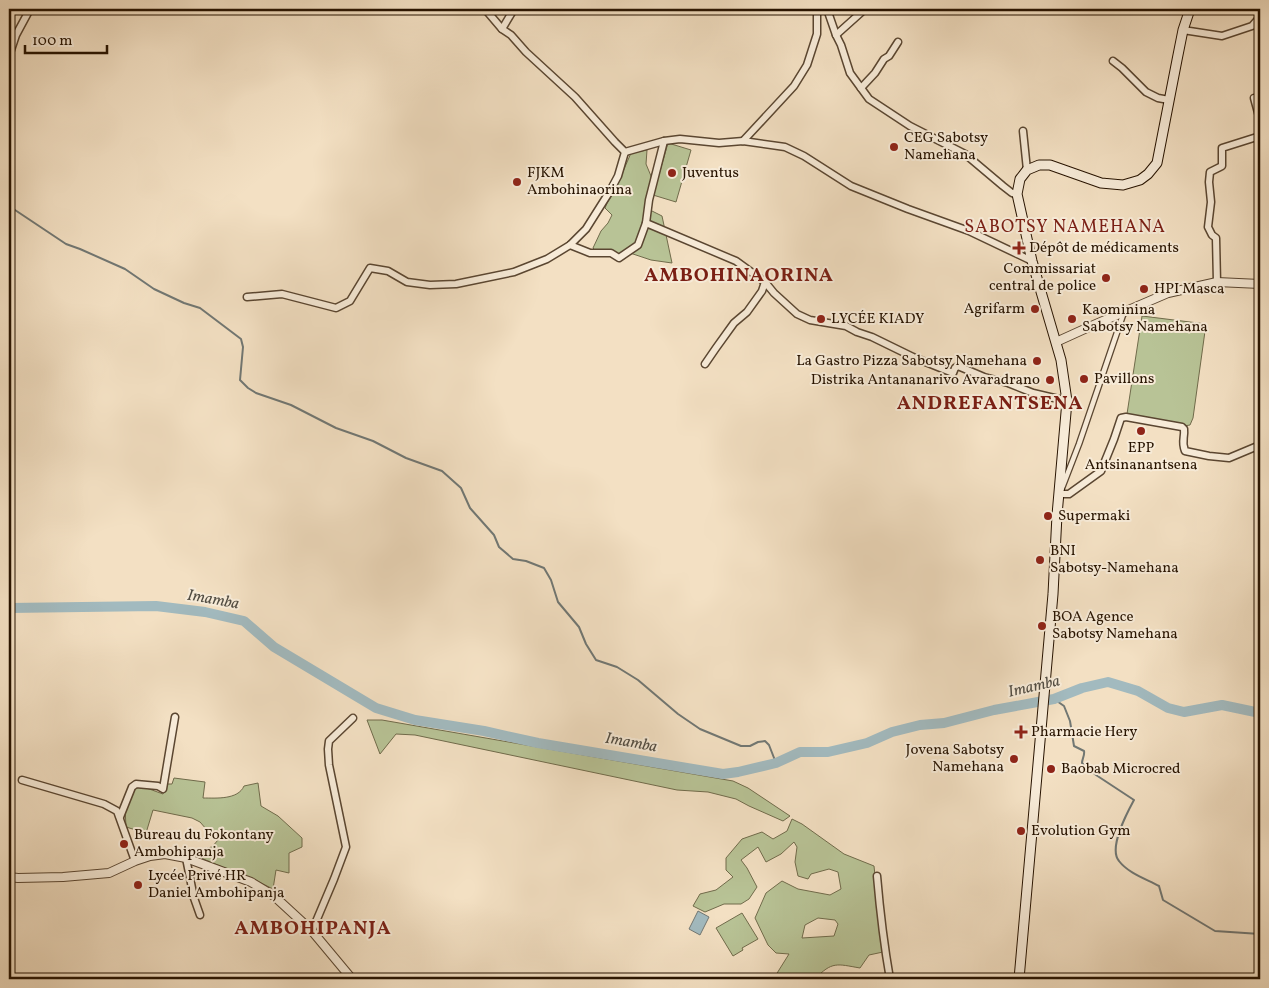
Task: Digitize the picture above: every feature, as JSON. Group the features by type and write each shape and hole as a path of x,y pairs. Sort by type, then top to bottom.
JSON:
{"main road":[{"path":"1019,979 1053,594 1067,400 1062,364 1032,261 1017,194 1020,178 1027,170 1038,165 1050,164 1101,183 1122,185 1140,180 1148,174 1157,163 1183,30 1190,9"}],"street":[{"path":"9,56 16,35 30,9"},
{"path":"485,9 502,29 511,35 526,52 575,97 625,152"},
{"path":"502,29 514,9"},
{"path":"743,141 794,86 807,65 817,34 818,9"},
{"path":"827,9 850,73 869,98 910,126 965,154 1002,186 1017,194"},
{"path":"836,35 865,9"},
{"path":"1183,30 1222,36 1252,26 1260,17"},
{"path":"861,88 875,73 884,58 889,56 898,42"},
{"path":"1113,62 1122,68 1146,92 1158,98 1169,100"},
{"path":"1254,98 1260,120"},
{"path":"1023,131 1027,170"},
{"path":"1217,282 1216,238 1208,227 1211,202 1210,172 1222,166 1222,148 1260,136"},
{"path":"625,152 664,141 680,139 719,143 743,141 785,147 804,156 851,186 908,209 970,230 1032,261"},
{"path":"570,245 590,253 611,253 619,258 638,244 646,223 649,200 664,141"},
{"path":"247,297 282,294 336,308 350,301 370,268 388,272 407,282 430,286 456,284 514,272 547,259 570,245 586,229 604,203 618,176 625,152"},
{"path":"646,223 736,261 765,282 797,314 810,320 846,326 953,373 958,366 984,377 1008,383 1033,393 1067,400"},
{"path":"705,364 734,323 747,312 762,291 765,282"},
{"path":"1056,342 1168,293 1217,282 1260,284"},
{"path":"1124,312 1070,470 1059,494 1069,494 1101,471 1121,418 1126,417 1182,427 1184,429 1182,444 1185,451 1209,456 1229,458 1260,445"},
{"path":"120,817 132,787 136,784 158,786 163,790 174,717"},
{"path":"312,931 346,847 329,765 329,741 353,718"},
{"path":"22,780 104,804 116,810 135,861"},
{"path":"9,877 63,877 109,874 150,856 164,854 186,858 251,882 274,896 312,931 352,979"},
{"path":"186,858 194,898 200,915"},
{"path":"877,876 884,948 890,979"}],"green space":[{"name":"Juventus","path":"668,143 691,150 676,202 653,195"},
{"path":"647,150 646,164 651,176 648,209 662,216 672,263 651,260 630,253 618,254 596,251 593,248 601,231 612,215 605,208 631,153"},
{"path":"1142,316 1206,324 1193,418 1190,425 1184,426 1127,414"},
{"path":"367,720 382,720 733,781 748,788 790,816 783,821 736,799 708,792 677,790 415,735 396,734 380,754"},
{"path":"174,778 205,782 203,798 232,796 241,791 244,786 258,783 261,806 278,816 302,838 302,847 289,853 289,873 276,870 273,889 249,877 201,858 202,849 212,847 218,840 215,834 192,818 153,810 146,833 126,827 125,808 132,791 141,786 163,794 167,784 172,784"},
{"path":"792,819 844,854 874,866 883,952 869,955 860,968 835,965 826,969 815,979 771,979 774,978 789,954 776,953 768,945 755,918 766,893 782,881 798,889 830,895 841,889 838,872 829,869 811,874 808,879 798,876 795,862 797,847 794,842 781,854 766,862 758,847 741,860 757,887 749,899 741,904 724,904 705,912 693,906 700,894 716,890 733,877 726,870 726,858 742,839 762,832 773,839 787,831","holes":["818,918 835,920 838,924 834,936 802,938 805,925"]},
{"path":"742,913 758,939 742,948 743,950 733,956 716,928"}],"water":[{"path":"698,911 709,917 700,935 689,929"}],"waterway":[{"path":"9,206 66,244 125,269 154,289 200,308 241,339 243,347 240,380 256,393 291,405 336,428 373,441 406,458 442,471 461,488 470,508 494,535 499,547 513,559 526,561 544,568 551,580 558,602 579,627 586,644 596,660 617,667 638,680 678,714 700,729 741,746 750,746 765,741 769,745 776,763"},
{"name":"Imamba","path":"9,608 156,606 205,612 244,621 274,647 376,708 415,720 723,774 776,763 800,752 828,752 867,743 892,732 920,725 944,723 994,710 1054,699 1082,688 1108,682 1138,691 1168,708 1184,712 1222,705 1260,713"},
{"path":"1054,699 1064,706 1070,721 1074,746 1084,751 1082,763 1096,775 1134,800 1117,839 1116,855 1119,861 1132,872 1159,886 1163,900 1215,931 1260,934"}],"place":[{"name":"CEG Sabotsy Namehana","path":"894,147"},
{"name":"Juventus","path":"672,173"},
{"name":"FJKM Ambohinaorina","path":"517,182"},
{"name":"Dépôt de médicaments","path":"1019,248"},
{"name":"Commissariat central de police","path":"1106,278"},
{"name":"HPI Masca","path":"1144,289"},
{"name":"Agrifarm","path":"1035,309"},
{"name":"LYCÉE KIADY","path":"821,319"},
{"name":"Kaominina Sabotsy Namehana","path":"1072,319"},
{"name":"La Gastro Pizza Sabotsy Namehana","path":"1037,361"},
{"name":"Pavillons","path":"1084,379"},
{"name":"Distrika Antananarivo Avaradrano","path":"1050,380"},
{"name":"EPP Antsinanantsena","path":"1141,431"},
{"name":"Supermaki","path":"1048,516"},
{"name":"BNI Sabotsy-Namehana","path":"1040,560"},
{"name":"BOA Agence Sabotsy Namehana","path":"1042,626"},
{"name":"Pharmacie Hery","path":"1021,732"},
{"name":"Jovena Sabotsy Namehana","path":"1014,759"},
{"name":"Baobab Microcred","path":"1051,769"},
{"name":"Evolution Gym","path":"1021,831"},
{"name":"Bureau du Fokontany Ambohipanja","path":"124,844"},
{"name":"Lycée Privé HR Daniel Ambohipanja","path":"138,885"}],"district":[{"name":"SABOTSY NAMEHANA","path":"1065,227"},
{"name":"AMBOHINAORINA","path":"739,276"},
{"name":"ANDREFANTSENA","path":"990,404"},
{"name":"AMBOHIPANJA","path":"313,929"}]}
